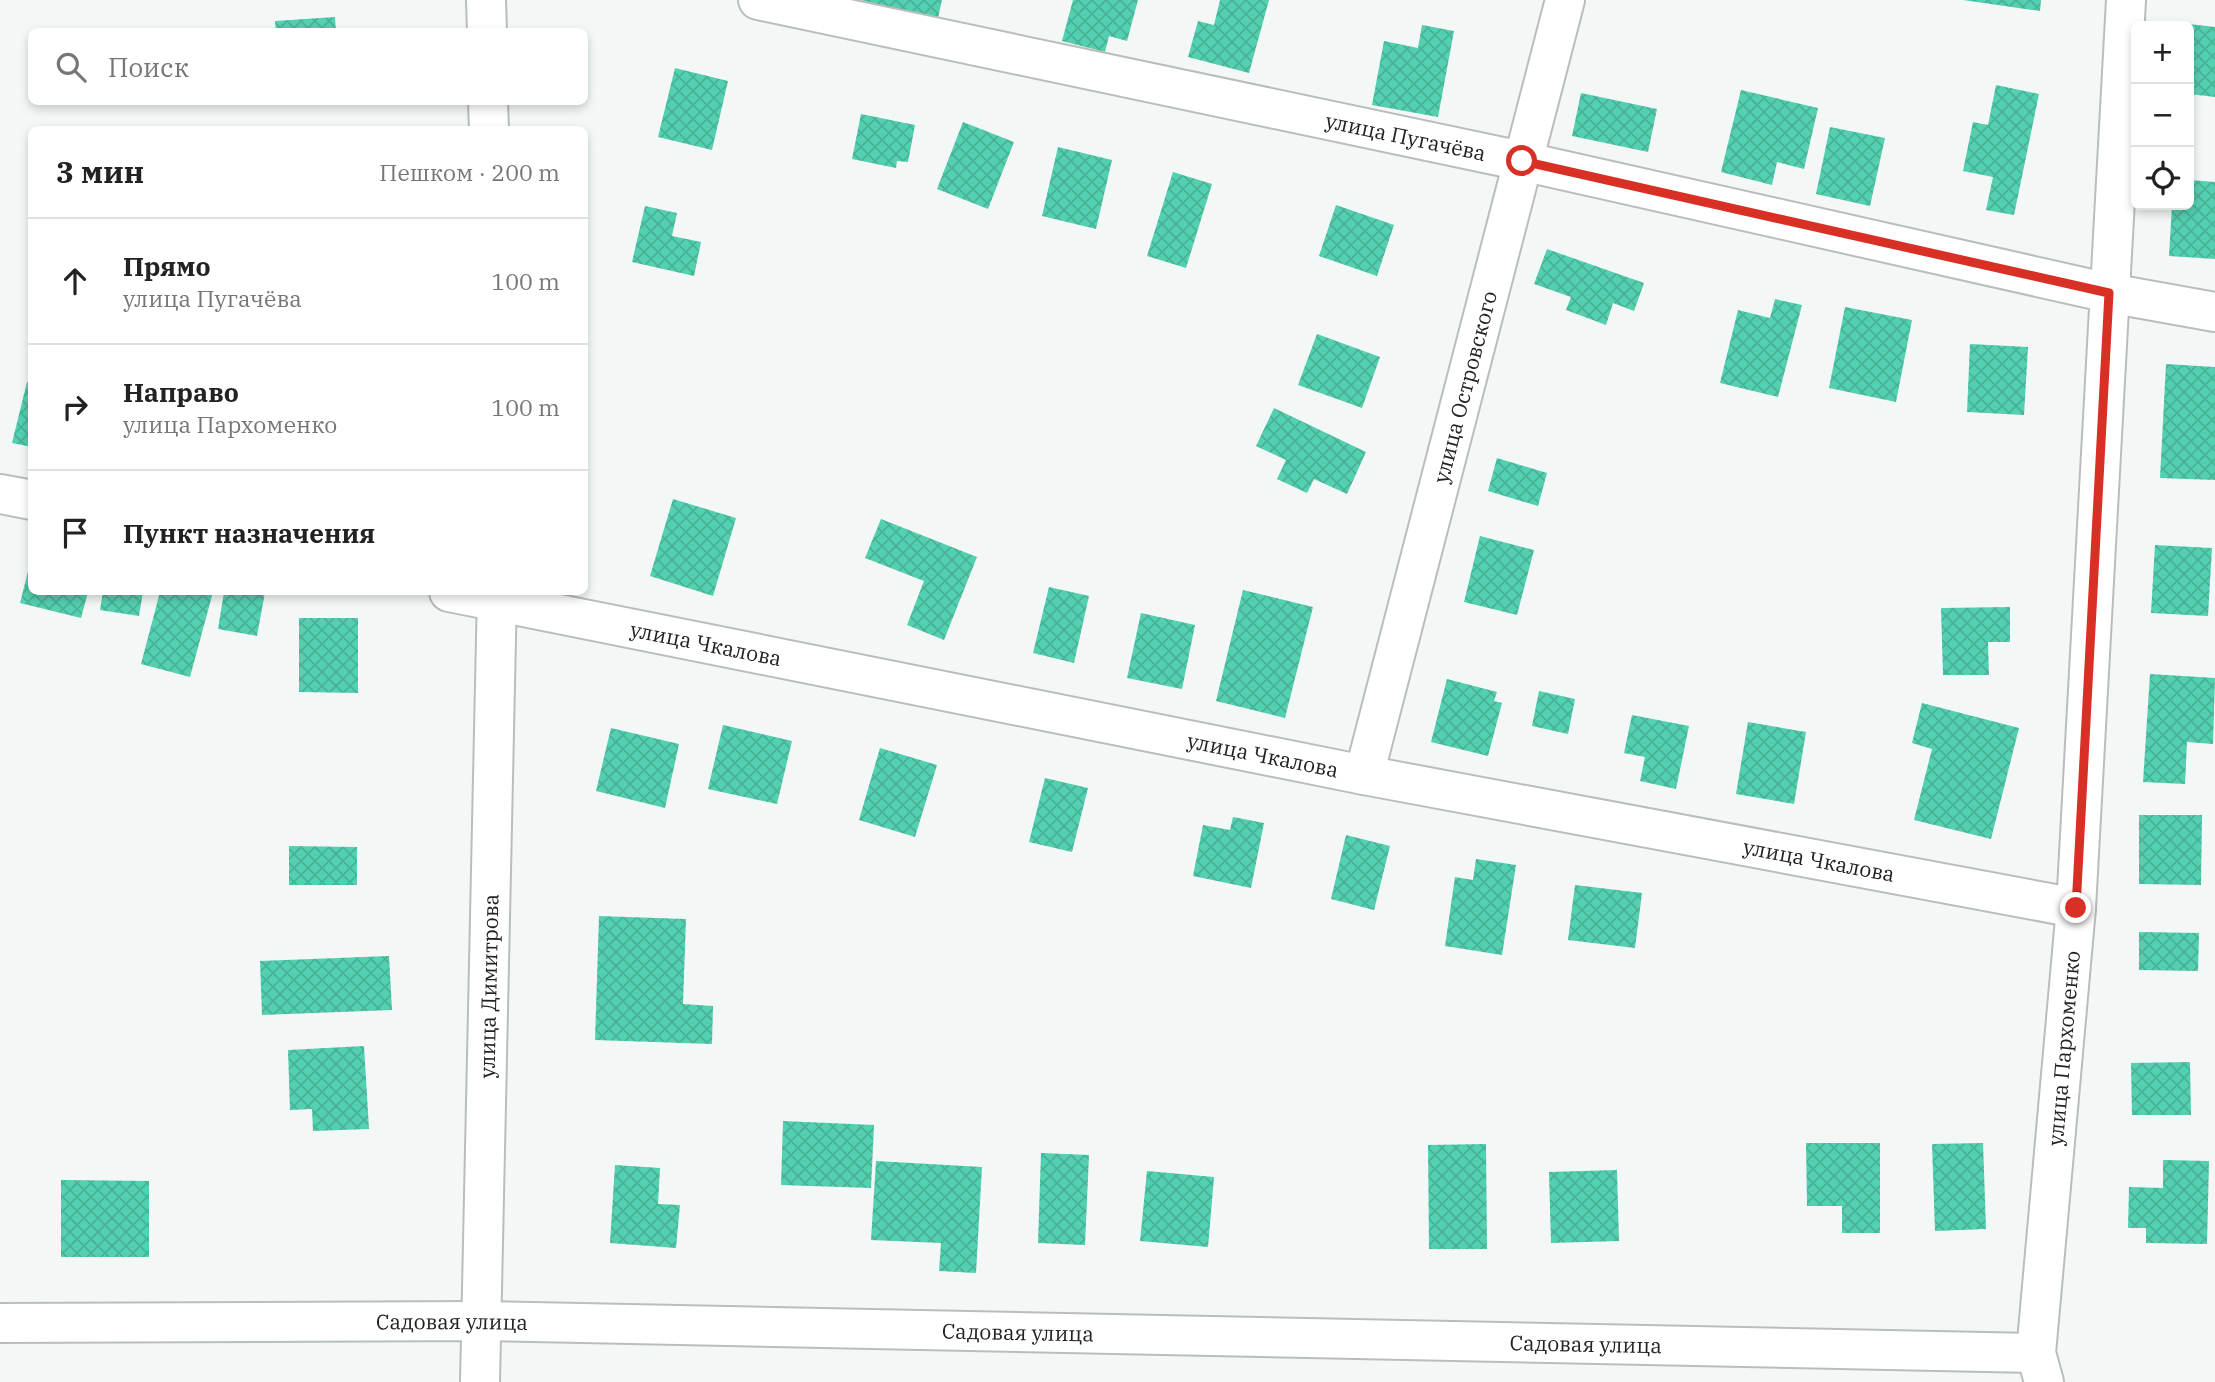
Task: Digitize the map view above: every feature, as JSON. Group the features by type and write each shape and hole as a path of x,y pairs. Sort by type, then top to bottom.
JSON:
{"street":[{"path":"486,0 487,28"},
{"name":"улица Пугачёва","path":"758,0 1522,161 2109,293 2215,312"},
{"name":"улица Островского","path":"1364,775 1564,0"},
{"name":"улица Пархоменко","path":"2040,1368 2076,908 2126,0"},
{"path":"488,105 488,126"},
{"path":"0,494 28,499"},
{"name":"улица Чкалова","path":"478,595 1364,775 2076,908"},
{"name":"улица Димитрова","path":"480,1382 497,597"},
{"name":"Садовая улица","path":"0,1323 481,1321 2040,1368"}],"building":[{"path":"860,0 942,0 938,18"},
{"path":"1073,0 1138,0 1127,41 1109,36 1105,52 1062,41"},
{"path":"1220,0 1269,0 1249,73 1188,57 1198,21 1214,25"},
{"path":"1963,0 2041,0 2040,11"},
{"path":"335,17 336,28 276,28 275,21"},
{"path":"1422,25 1454,31 1438,117 1372,105 1384,41 1418,48"},
{"path":"2194,25 2215,27 2215,97 2194,95"},
{"path":"675,68 728,81 712,150 658,137"},
{"path":"1996,85 2039,94 2014,215 1986,210 1993,177 1963,171 1973,122 1988,125"},
{"path":"1741,90 1818,108 1804,169 1777,162 1772,185 1721,172"},
{"path":"1581,93 1657,109 1648,152 1572,136"},
{"path":"861,114 915,125 908,162 897,161 896,168 852,159"},
{"path":"963,122 1014,142 988,209 937,189"},
{"path":"1830,127 1885,138 1870,206 1816,194"},
{"path":"1058,147 1112,160 1096,229 1042,216"},
{"path":"1173,172 1212,184 1186,268 1147,256"},
{"path":"2194,180 2215,182 2215,259 2169,256 2172,210 2194,210"},
{"path":"1336,205 1394,225 1377,276 1319,256"},
{"path":"645,206 677,213 672,236 701,242 694,276 632,262"},
{"path":"1547,249 1644,283 1634,311 1613,303 1606,325 1566,310 1571,297 1534,284"},
{"path":"1775,299 1802,305 1778,397 1720,383 1738,310 1770,318"},
{"path":"1845,307 1912,320 1896,402 1829,388"},
{"path":"1317,334 1380,357 1362,408 1298,385"},
{"path":"1970,344 2028,347 2024,415 1967,412"},
{"path":"2166,364 2215,367 2215,480 2160,478"},
{"path":"27,382 28,382 28,446 12,443"},
{"path":"1274,408 1366,452 1347,494 1314,479 1307,493 1277,479 1286,460 1256,446"},
{"path":"1497,458 1547,473 1538,506 1488,491"},
{"path":"673,499 736,518 713,596 650,576"},
{"path":"881,519 977,557 944,640 907,625 924,581 865,558"},
{"path":"1480,536 1534,550 1517,615 1464,602"},
{"path":"2155,545 2212,548 2208,616 2151,613"},
{"path":"28,572 28,595 87,595 81,618 20,603"},
{"path":"1049,587 1089,596 1074,663 1033,653"},
{"path":"1243,590 1313,607 1285,718 1216,701"},
{"path":"102,595 142,595 139,616 100,610"},
{"path":"159,595 212,595 190,677 141,664"},
{"path":"224,595 264,595 257,636 218,629"},
{"path":"2010,607 2010,642 1988,642 1989,675 1943,675 1941,608"},
{"path":"1141,613 1195,625 1182,689 1127,678"},
{"path":"299,618 358,618 358,693 299,692"},
{"path":"2150,674 2215,678 2213,744 2187,742 2185,784 2143,782"},
{"path":"1447,679 1497,692 1494,701 1502,703 1488,756 1431,742"},
{"path":"1539,691 1575,699 1568,734 1532,726"},
{"path":"1922,703 2019,728 1991,839 1914,820 1932,749 1912,743"},
{"path":"1632,715 1689,726 1676,789 1640,781 1645,757 1624,753"},
{"path":"1748,722 1806,732 1794,804 1736,794"},
{"path":"723,725 792,741 777,804 708,789"},
{"path":"611,728 679,744 665,808 596,791"},
{"path":"880,748 937,765 915,837 859,820"},
{"path":"1045,778 1088,788 1072,852 1029,842"},
{"path":"2139,815 2202,815 2201,885 2139,884"},
{"path":"1233,817 1264,823 1251,888 1193,876 1203,825 1230,830"},
{"path":"1346,835 1390,846 1374,910 1331,899"},
{"path":"289,846 357,847 357,885 289,885"},
{"path":"1476,859 1516,865 1502,955 1445,946 1455,877 1473,880"},
{"path":"1575,885 1642,893 1635,948 1568,940"},
{"path":"599,916 686,919 683,1004 713,1006 712,1044 595,1040"},
{"path":"2139,932 2199,933 2198,971 2139,970"},
{"path":"389,956 392,1010 262,1015 260,961"},
{"path":"364,1046 369,1129 313,1131 312,1109 290,1110 288,1050"},
{"path":"2190,1062 2191,1115 2132,1115 2131,1063"},
{"path":"783,1121 874,1125 871,1188 781,1185"},
{"path":"1806,1143 1880,1143 1880,1233 1842,1233 1842,1206 1807,1206"},
{"path":"1983,1143 1986,1229 1935,1231 1932,1144"},
{"path":"1486,1144 1487,1249 1429,1249 1428,1145"},
{"path":"1041,1153 1089,1155 1085,1245 1038,1243"},
{"path":"2163,1160 2209,1161 2207,1244 2146,1243 2146,1228 2128,1228 2129,1187 2163,1188"},
{"path":"876,1161 982,1167 976,1273 939,1271 941,1243 871,1240"},
{"path":"615,1165 660,1168 658,1204 680,1205 676,1248 610,1243"},
{"path":"1617,1170 1619,1241 1551,1243 1549,1172"},
{"path":"1147,1171 1214,1177 1208,1247 1140,1241"},
{"path":"61,1180 149,1181 149,1257 61,1257"}],"route":[{"path":"1522,161 2109,293 2076,908"}]}
